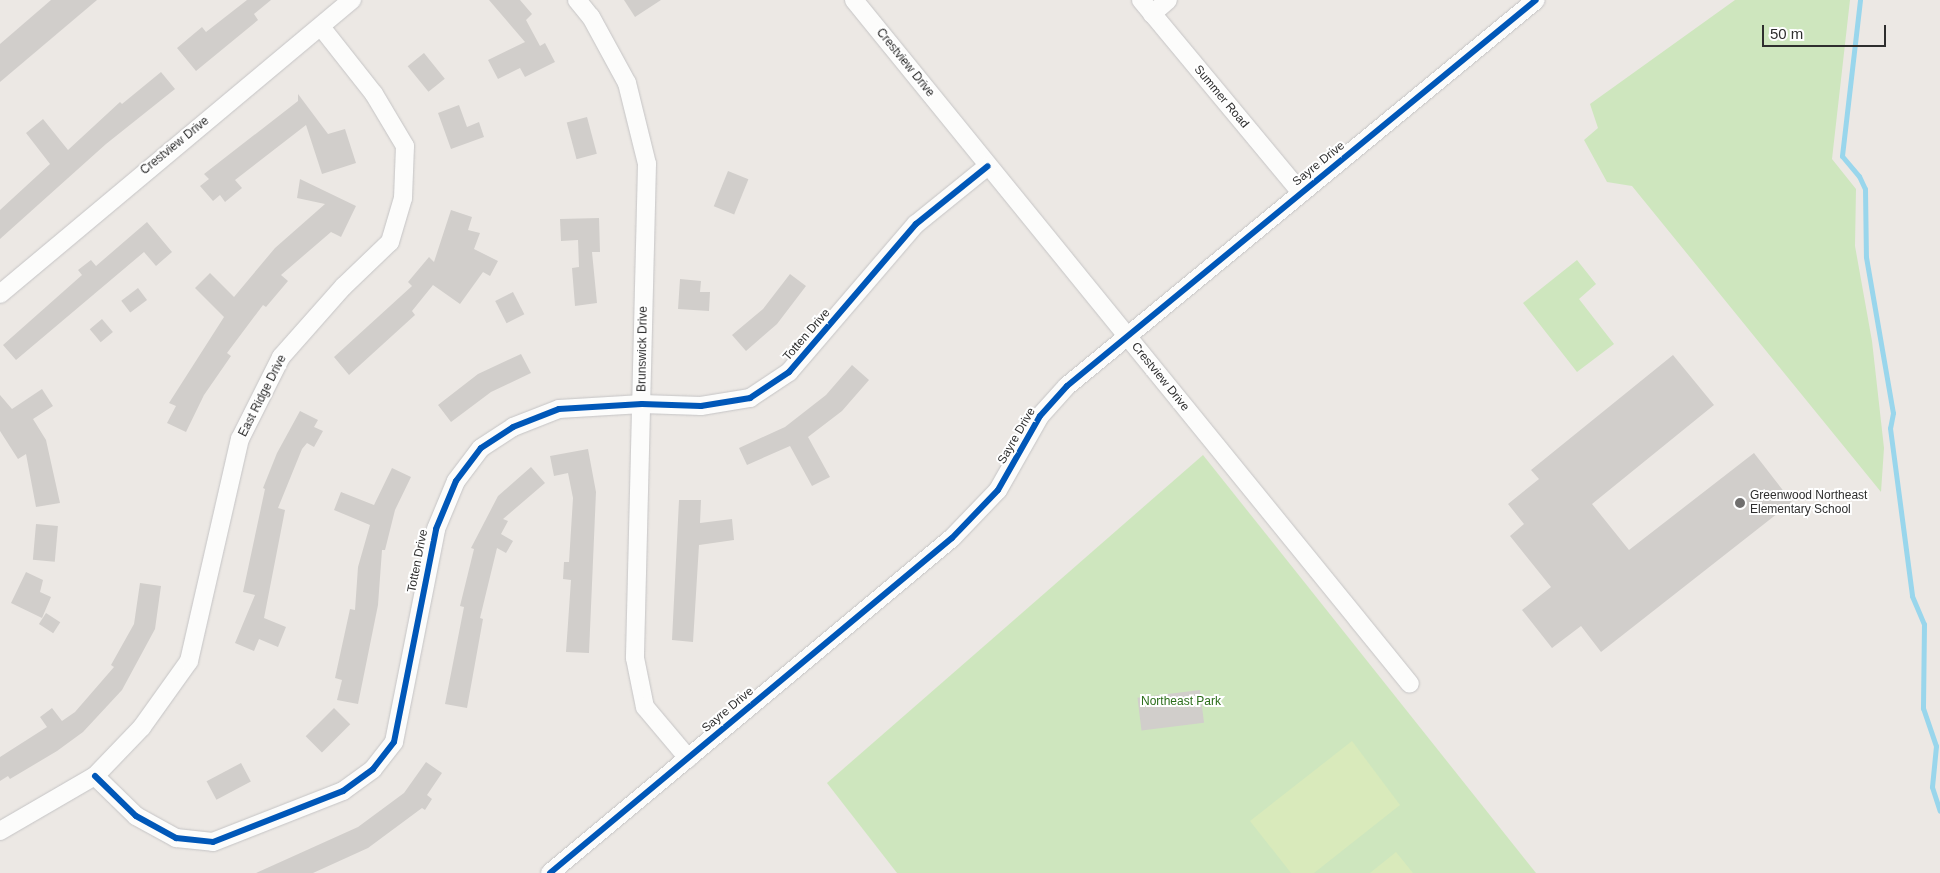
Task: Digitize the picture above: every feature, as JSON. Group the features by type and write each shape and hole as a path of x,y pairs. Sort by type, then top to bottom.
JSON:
{"street":[{"name":"Crestview Drive","path":"0,294 115,195 352,0"},
{"name":"Brunswick Drive","path":"577,0 591,17 627,83 647,164 635,658 645,707 688,758"},
{"name":"Crestview Drive","path":"854,0 1410,684"},
{"path":"1146,7 1168,0"},
{"name":"Sayre Drive","path":"550,873 975,517 998,490 1050,403 1128,336 1536,0"},
{"name":"Summer Road","path":"1146,7 1301,194"},
{"name":"East Ridge Drive","path":"0,831 95,776 142,727 189,661 240,439 281,358 343,287 390,242 403,198 405,146 374,94 321,27"},
{"name":"Totten Drive","path":"95,776 136,816 152,825 176,838 213,842 343,791 373,769 394,742 436,529 456,481 482,448 513,427 559,410 642,404 701,406 750,398 789,372 916,224 988,166"}],"green space":[{"path":"1735,0 1850,0 1832,159 1856,189 1855,246 1872,341 1884,448 1881,492 1632,186 1607,182 1584,140 1598,128 1590,104"},
{"path":"1577,260 1596,284 1579,299 1614,344 1577,372 1523,303"},
{"name":"Northeast Park","path":"1203,455 1536,873 897,873 827,783"},
{"path":"1352,741 1400,805 1314,873 1291,873 1250,821"},
{"path":"1396,852 1413,873 1370,873"}],"building":[{"path":"51,0 97,0 0,82 0,44"},
{"path":"247,0 271,0 254,14 258,20 196,71 177,48 202,27 206,32"},
{"path":"489,0 520,0 532,14 526,20 540,46 545,43 555,62 525,77 520,68 498,79 488,60 525,42"},
{"path":"624,0 661,0 635,17"},
{"path":"424,53 445,79 428,92 408,66"},
{"path":"161,72 175,89 106,144 0,239 0,210 50,164 26,133 43,119 68,150 120,102 122,104"},
{"path":"298,94 328,134 345,129 356,163 322,174 306,125 235,180 242,188 225,202 220,195 213,201 200,186 209,179 204,174 298,101"},
{"path":"459,105 467,127 479,122 484,137 451,149 438,113"},
{"path":"587,117 597,154 577,159 567,122"},
{"path":"728,171 748,179 734,214 714,206"},
{"path":"300,179 356,206 341,237 331,232 281,275 288,281 266,307 263,305 227,353 231,356 204,395 186,432 167,423 176,406 169,403 224,317 195,288 210,273 234,297 275,248 325,204 297,198"},
{"path":"451,210 472,217 468,230 480,233 474,249 498,261 490,276 483,272 460,304 433,285 412,311 415,315 349,375 334,357 412,286 408,282 429,257 434,262"},
{"path":"599,218 600,252 592,252 597,303 575,306 572,268 579,267 578,240 561,241 560,219"},
{"path":"147,222 172,252 156,266 144,252 16,360 3,345 82,275 78,270 91,260 96,266"},
{"path":"790,274 806,286 777,324 746,351 732,335 763,309"},
{"path":"680,279 701,281 700,292 710,292 709,311 678,309"},
{"path":"138,288 147,300 130,313 121,301"},
{"path":"513,292 524,314 507,323 495,301"},
{"path":"102,319 113,332 101,342 90,329"},
{"path":"521,354 531,373 491,392 451,422 438,405 478,374"},
{"name":"Greenwood Northeast Elementary School","path":"1673,355 1714,405 1592,504 1629,550 1754,453 1792,502 1601,652 1581,626 1552,648 1522,610 1551,587 1510,536 1524,524 1508,504 1539,479 1531,470"},
{"path":"852,365 869,380 842,411 808,437 830,477 812,486 790,446 747,465 739,448 785,427 826,395"},
{"path":"42,389 53,406 33,419 46,440 60,503 36,507 26,454 18,459 0,431 0,395 12,409"},
{"path":"300,411 318,420 314,427 323,431 314,447 307,443 302,449 278,508 285,510 264,618 286,627 278,647 259,639 254,651 235,643 255,595 243,592 265,489 263,488 277,453"},
{"path":"588,449 596,492 589,653 566,652 571,580 563,579 564,562 569,562 573,498 568,473 554,476 550,456"},
{"path":"531,467 545,483 503,519 508,521 501,534 513,541 506,553 497,548 480,618 483,619 467,708 445,704 464,607 460,606 474,549 471,548 498,496"},
{"path":"392,468 411,477 395,510 385,550 382,550 378,605 358,704 337,700 342,680 335,678 350,609 355,610 358,567 370,525 334,510 341,492 374,505"},
{"path":"679,500 701,500 700,523 732,519 734,540 699,545 693,642 672,640"},
{"path":"36,524 58,526 55,562 33,560"},
{"path":"26,572 43,580 40,592 51,597 42,618 11,603"},
{"path":"140,583 161,586 155,629 122,690 83,732 57,751 10,779 8,776 0,781 0,757 47,727 40,717 52,708 62,721 75,712 114,667 111,665 134,624"},
{"path":"46,613 60,622 53,633 39,624"},
{"path":"1200,690 1204,723 1141,730 1137,698"},
{"path":"334,708 350,724 322,753 306,736"},
{"path":"426,762 442,773 427,795 432,799 425,810 422,808 368,848 313,873 256,873 358,827 404,793"},
{"path":"241,763 251,782 216,800 207,781"}],"waterway":[{"path":"1860,0 1842,156 1859,176 1865,189 1866,257 1893,413 1890,428 1912,596 1924,624 1923,708 1936,746 1932,787 1940,811"}],"cycle path":[{"path":"550,873 952,538 998,490 1040,416 1067,386 1536,0"},
{"path":"95,776 136,816 176,838 213,842 343,791 373,769 394,742 436,529 456,481 481,448 513,427 559,409 642,404 701,406 750,398 789,372 916,224 988,166"}],"place":[{"name":"Greenwood Northeast Elementary School","path":"1740,503"}]}
